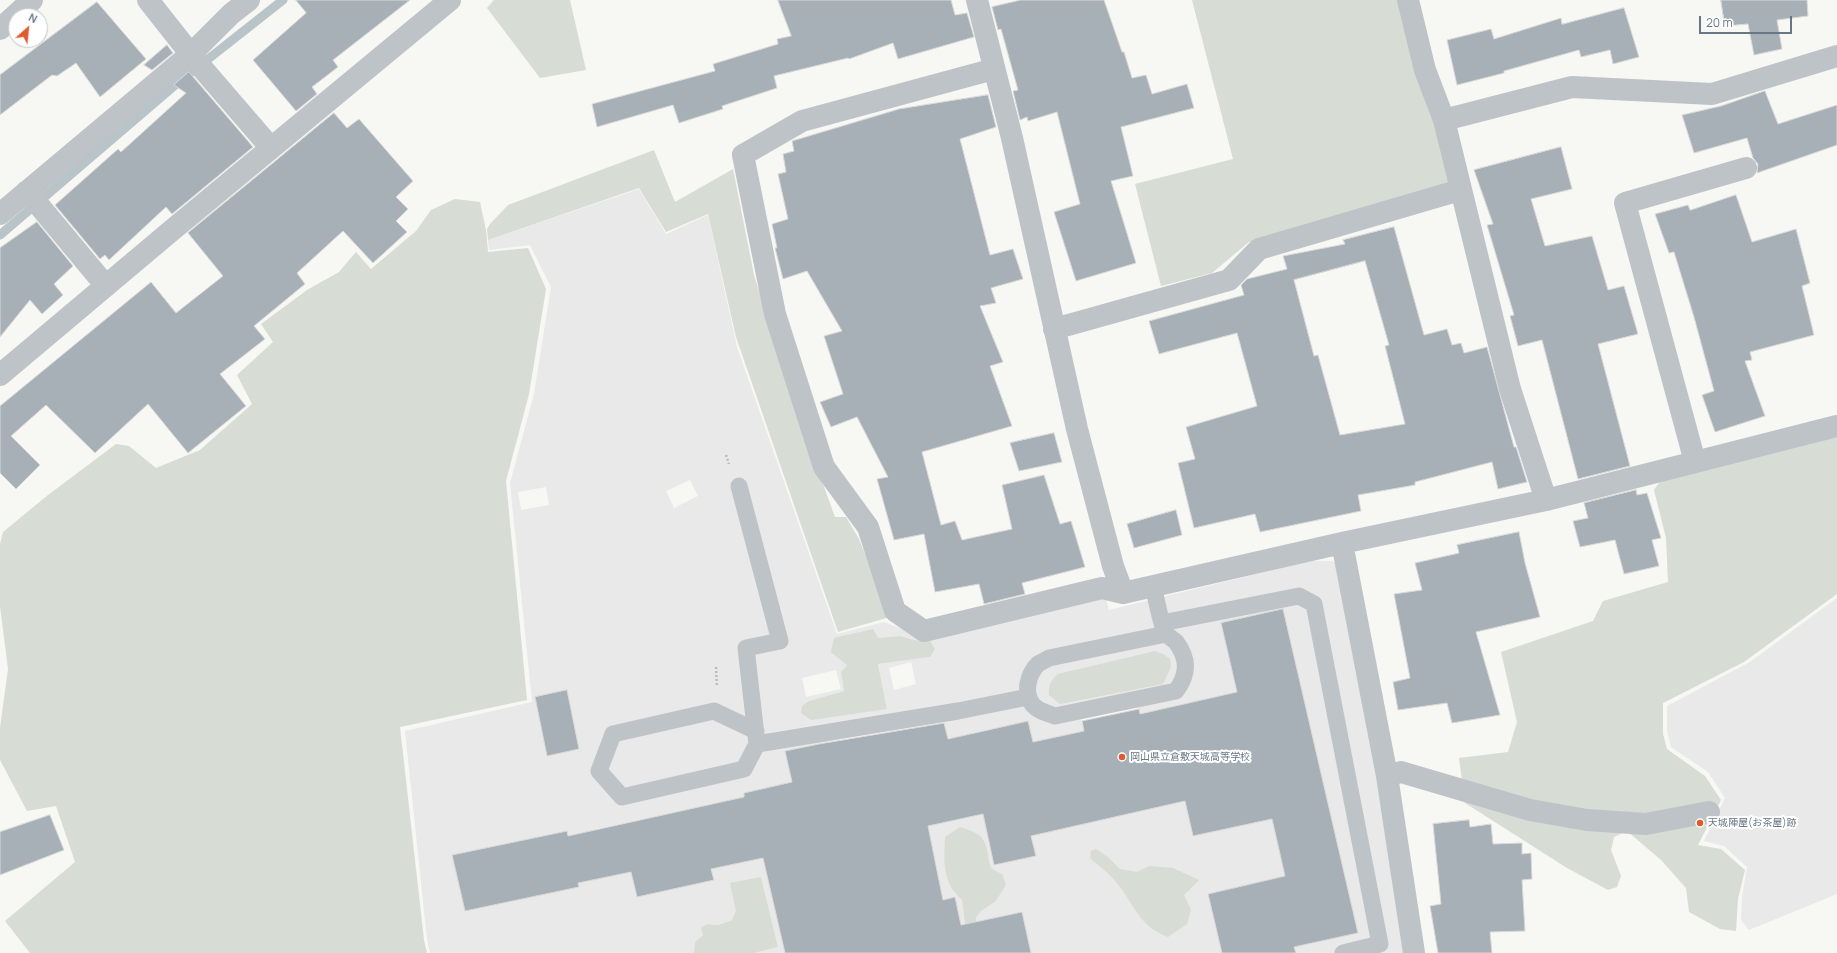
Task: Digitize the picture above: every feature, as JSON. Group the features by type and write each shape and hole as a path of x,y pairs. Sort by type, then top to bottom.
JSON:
{"street":[{"path":"0,29 32,0"},
{"path":"148,0 271,148"},
{"path":"0,214 34,200 199,63 231,14 249,0"},
{"path":"0,375 450,0"},
{"path":"977,0 1012,138 1076,429 1113,566 1123,593"},
{"path":"1408,0 1425,70 1444,120 1510,389 1546,500"},
{"path":"1444,120 1572,87 1712,94 1837,56"},
{"path":"994,69 802,122 743,155 775,314 824,467 868,527 895,611 924,631 1102,588 1123,593 1342,543 1546,500 1837,426"},
{"path":"1695,462 1625,203 1746,168"},
{"path":"1054,329 1229,280 1258,249 1460,190"},
{"path":"34,200 106,286"},
{"path":"1342,543 1387,776 1414,953"},
{"path":"1387,776 1401,772 1530,810 1586,820 1646,824 1709,812"}],"lane":[{"path":"738,486 780,641 746,648 757,737 744,769 622,797 599,771 613,734 714,712 757,737 958,711 1028,697"},
{"path":"1153,586 1164,628 1175,641 1185,660 1183,681 1176,691 1055,716 1042,712 1033,705 1028,697 1030,674 1039,664 1050,658 1164,628 1299,596 1314,604 1380,944 1343,953"}],"shaded area":[{"path":"494,0 570,0 586,70 540,78 487,8"},
{"path":"1192,0 1402,0 1451,184 1249,242 1212,273 1161,286 1135,184 1233,159"},
{"path":"654,150 675,202 733,169 754,275 799,418 835,517 846,517 859,539 890,617 838,632 736,337 708,214 666,232 639,188 488,240 487,229 508,205"},
{"path":"639,189 666,234 708,215 737,347 837,634 884,622 924,637 1099,595 1106,599 1109,610 1310,561 1332,561 1337,564 1375,759 1404,953 1296,953 1278,878 1208,894 1222,953 1031,953 1022,912 979,921 986,953 982,953 976,918 981,911 995,902 1002,874 991,868 983,837 954,893 962,900 965,924 951,927 961,923 955,898 943,900 933,848 874,861 866,840 983,814 995,865 1036,856 1031,836 1185,801 1193,836 1272,819 1301,946 1358,933 1283,609 1221,623 1244,722 1234,693 1140,714 1137,703 1080,715 1084,731 1033,742 1028,721 972,733 975,748 873,770 947,737 943,717 785,751 792,782 744,793 755,845 722,802 596,829 607,876 631,872 637,897 714,880 711,869 763,858 785,953 754,953 778,947 761,877 732,920 718,925 707,924 703,935 695,942 694,953 430,953 427,939 405,731 532,702 510,483 534,394 551,287 530,245 489,250 488,240","holes":["690,480 698,496 674,508 666,491","546,487 549,505 521,510 518,492","900,636 914,640 930,641 930,657 878,664 887,709 809,701 844,691 841,672 878,638","911,662 916,684 894,690 889,668","836,670 841,689 806,697 802,678","567,690 579,749 547,755 535,697","567,831 579,887 465,910 452,855"]},
{"path":"455,199 480,202 486,230 488,252 528,248 546,289 529,394 506,481 527,700 400,727 424,940 427,953 30,953 5,921 75,862 56,806 27,811 0,760 0,728 8,669 0,606 0,544 3,532 48,495 116,444 129,446 156,468 200,450 252,404 237,375 273,342 261,324 307,290 339,272 356,252 371,269 416,231 431,210"},
{"path":"1837,434 1837,594 1744,662 1663,703 1663,734 1667,749 1705,776 1721,800 1698,845 1721,849 1745,870 1738,899 1736,931 1720,929 1689,912 1686,888 1661,860 1627,831 1614,837 1611,850 1621,876 1617,887 1608,890 1567,868 1465,803 1459,758 1508,752 1517,722 1501,652 1593,621 1603,601 1668,582 1666,538 1654,490 1664,476"},
{"path":"1837,598 1837,894 1749,930 1741,920 1742,898 1747,867 1724,846 1704,841 1725,798 1708,772 1671,747 1667,731 1667,706 1750,662"},
{"path":"873,629 878,638 900,636 914,640 930,641 935,649 930,657 878,664 887,709 811,720 801,713 802,706 809,701 844,691 841,672 847,665 831,652 834,638"},
{"path":"1155,651 1170,659 1171,667 1163,684 1060,704 1049,695 1050,683 1058,674"},
{"path":"960,827 976,833 984,840 991,868 1002,874 1006,885 995,902 981,911 976,918 982,953 965,924 962,900 951,886 946,871 944,855 945,837"},
{"path":"1096,849 1108,857 1120,869 1137,872 1149,866 1173,868 1199,880 1184,895 1191,910 1187,924 1168,937 1150,927 1143,920 1113,879 1090,858 1091,851"},
{"path":"761,877 778,947 754,953 694,953 695,942 703,935 701,928 707,924 718,925 732,920 736,911 730,883"}],"building":[{"path":"296,0 410,0 333,60 338,67 312,87 317,94 296,111 253,60 306,13"},
{"path":"778,0 951,0 955,15 967,13 974,37 898,59 893,43 849,59 774,76 777,88 722,106 723,109 679,123 673,105 597,127 592,104 715,71 713,64 778,44 777,39 791,36"},
{"path":"1021,0 1104,0 1122,52 1124,52 1132,78 1146,75 1152,94 1187,84 1194,108 1121,127 1133,176 1111,181 1136,263 1076,281 1054,212 1080,204 1057,112 1028,121 1027,117 1020,120 1013,91 1018,90 1001,29 998,30 992,7"},
{"path":"1721,0 1807,0 1808,16 1777,20 1782,49 1754,55 1748,24 1725,26"},
{"path":"97,2 146,59 100,97 76,63 57,76 52,75 0,115 0,75 36,48 48,48 48,39"},
{"path":"1624,8 1639,57 1613,64 1610,50 1581,57 1579,50 1504,71 1504,73 1457,85 1447,40 1491,29 1494,39 1561,18 1562,24"},
{"path":"167,45 173,53 152,70 144,65"},
{"path":"189,72 253,147 172,214 166,207 109,260 105,255 100,259 55,205 118,149 121,152 186,93 174,85"},
{"path":"1765,91 1778,124 1837,105 1837,145 1757,173 1758,164 1753,158 1747,138 1694,153 1682,115 1721,106"},
{"path":"988,95 996,127 960,139 990,255 1013,249 1023,279 991,288 996,303 980,306 1003,362 990,366 1012,426 922,452 941,525 955,521 962,540 1012,529 1002,485 1044,475 1060,524 1071,521 1085,567 1022,583 1025,594 984,604 979,584 935,592 924,534 894,540 877,479 888,477 857,417 831,427 820,402 843,394 824,336 842,331 807,271 783,279 775,248 777,248 772,224 788,219 778,174 786,172 783,154 794,151 792,141 899,109"},
{"path":"334,113 347,128 359,119 413,181 396,197 408,209 396,221 407,232 373,263 343,231 297,273 305,284 254,326 265,339 220,374 246,406 188,453 148,404 95,453 46,405 11,436 40,465 16,489 0,473 0,406 151,282 176,313 223,276 188,233"},
{"path":"1561,147 1572,189 1531,199 1545,246 1592,236 1608,290 1624,286 1638,334 1598,344 1630,466 1578,479 1542,340 1518,346 1510,316 1514,315 1487,225 1493,224 1474,170"},
{"path":"1736,195 1752,242 1796,229 1810,283 1802,286 1814,335 1750,352 1752,360 1745,361 1765,416 1715,432 1702,395 1714,391 1694,317 1674,252 1669,253 1655,214 1688,205 1690,210"},
{"path":"37,222 73,266 54,284 63,295 42,314 30,300 0,337 0,248"},
{"path":"1394,227 1424,335 1447,329 1452,345 1461,343 1464,353 1487,347 1514,447 1516,447 1527,482 1498,489 1492,462 1415,482 1415,485 1358,495 1361,511 1260,532 1255,514 1194,528 1178,463 1195,459 1186,427 1257,406 1237,333 1159,354 1149,321 1244,295 1241,285 1247,279 1287,269 1283,256 1345,244 1343,240","holes":["1365,261 1389,345 1385,346 1405,424 1340,435 1318,355 1314,356 1294,280"]},
{"path":"1054,433 1062,462 1019,471 1010,443"},
{"path":"1636,490 1637,495 1647,493 1661,538 1652,540 1659,566 1624,574 1615,540 1580,547 1573,521 1588,518 1584,503"},
{"path":"1176,510 1182,535 1134,548 1127,524"},
{"path":"1519,532 1525,563 1540,617 1476,632 1500,715 1452,723 1447,703 1398,710 1393,682 1410,678 1394,594 1422,590 1415,563 1459,553 1457,545"},
{"path":"1283,609 1358,933 1294,947 1296,953 1222,953 1208,894 1285,876 1272,819 1193,836 1185,801 1031,836 1036,856 994,865 983,814 928,826 943,900 955,897 961,925 1022,912 1031,953 785,953 763,858 711,869 714,880 637,897 631,872 578,883 579,887 465,911 452,855 567,831 568,836 744,797 744,793 792,782 785,751 944,723 948,739 1028,721 1033,742 1084,731 1082,721 1139,709 1140,714 1237,692 1221,623"},
{"path":"567,690 579,749 547,756 535,697"},
{"path":"50,815 64,850 0,875 0,832"},
{"path":"1469,820 1470,827 1491,824 1493,844 1522,843 1522,854 1531,853 1532,879 1522,880 1525,931 1490,932 1492,953 1438,953 1430,906 1441,904 1433,824"}],"waterway":[{"path":"0,235 174,86 283,0"}],"place":[{"name":"岡山県立倉敷天城高等学校","path":"1122,757"},
{"name":"天城陣屋(お茶屋)跡","path":"1700,823"}]}
